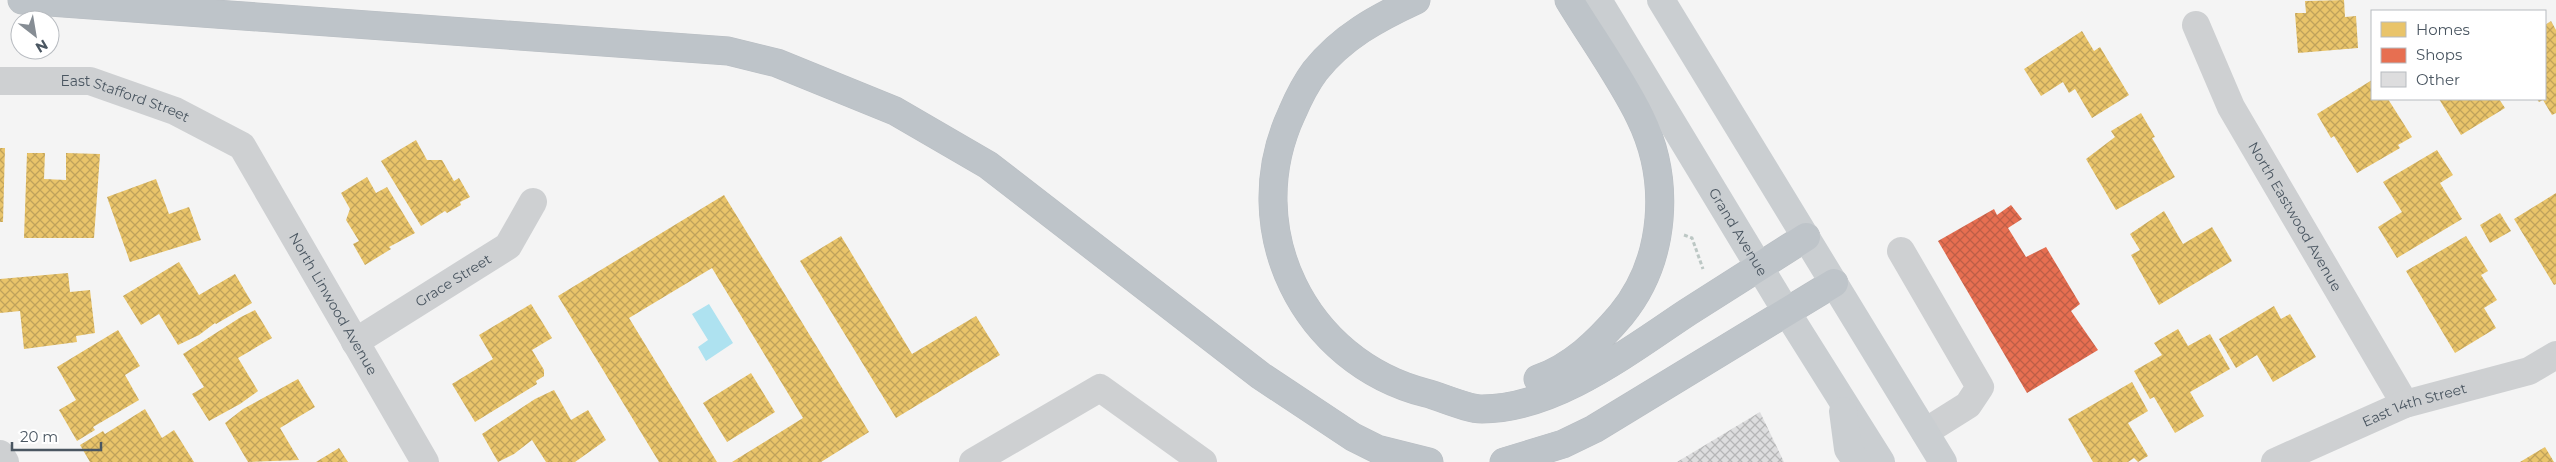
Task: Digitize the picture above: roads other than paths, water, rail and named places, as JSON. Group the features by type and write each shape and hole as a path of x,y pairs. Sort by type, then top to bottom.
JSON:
{"highway":[{"path":"22,0 728,51 777,63 895,111 988,165 1261,376 1353,438 1377,449 1405,458 1429,462"},
{"path":"1416,0 1375,18 1343,42 1314,72 1283,133 1273,177 1272,220 1280,257 1295,289 1321,328 1363,367 1401,387 1443,397 1480,409 1529,402 1566,387 1616,360 1806,237"},
{"path":"1443,397 1519,386 1551,374 1579,357 1603,336 1632,301 1651,259 1661,211 1655,160 1640,118 1569,0"},
{"path":"1504,462 1563,444 1594,430 1834,283"}],"main road":[{"name":"Grand Avenue","path":"1598,0 1759,267 1881,462"},
{"path":"1661,0 1943,462"},
{"path":"1842,402 1848,449 1857,462"}],"street":[{"name":"North Eastwood Avenue","path":"2196,25 2231,107 2405,404"},
{"name":"East Stafford Street","path":"0,81 90,81 175,112 242,146"},
{"name":"North Linwood Avenue","path":"242,146 425,462"},
{"name":"Grace Street","path":"355,342 508,246 533,202"},
{"path":"1901,251 1980,387 1968,405 1925,432"},
{"name":"East 14th Street","path":"2275,462 2405,404 2529,371 2556,355"},
{"path":"973,462 1100,388 1203,462"},
{"path":"0,454 5,462"}],"water":[{"path":"709,304 733,343 706,361 698,347 708,340 692,314"}]}
